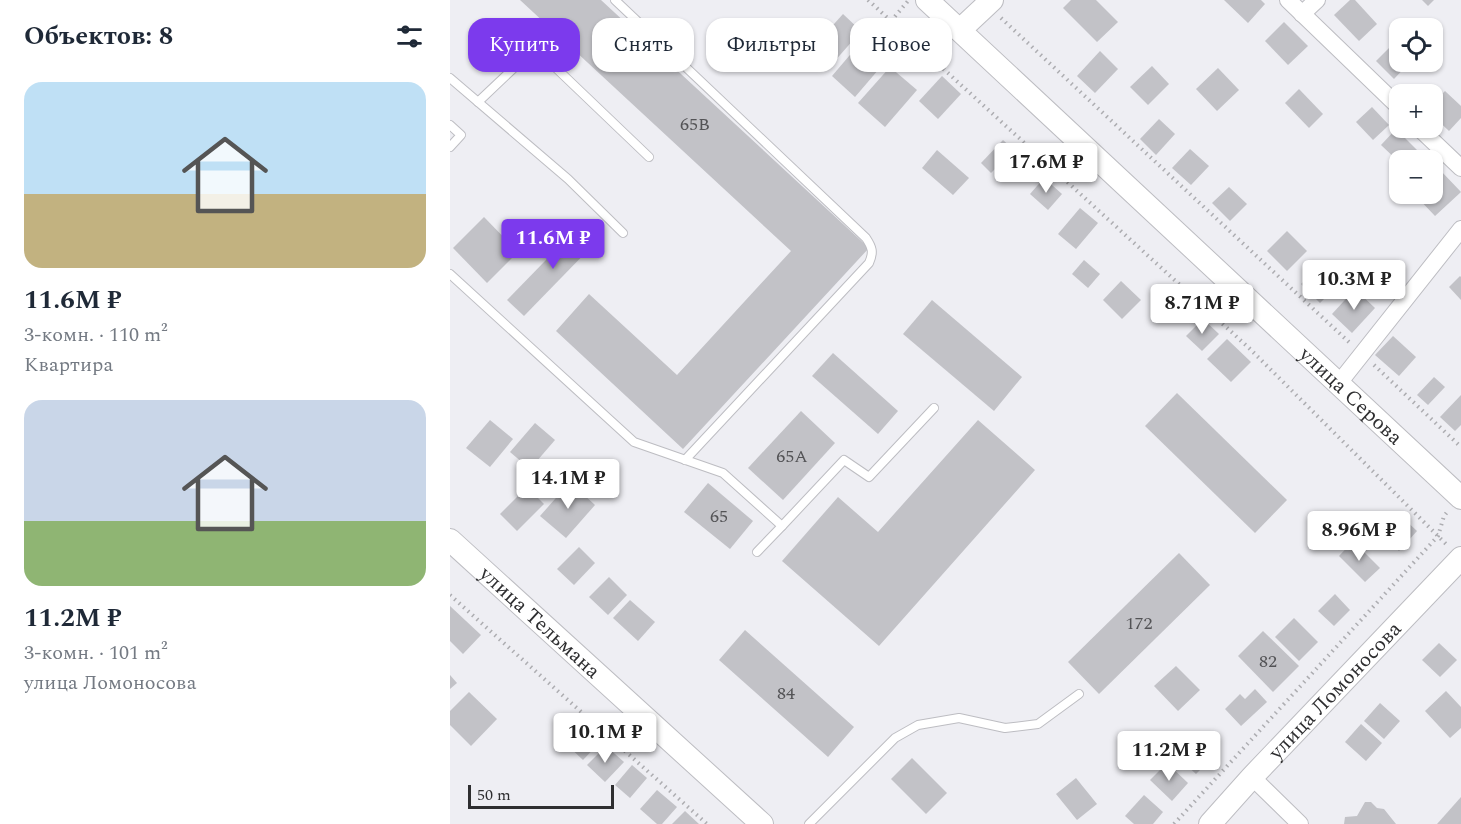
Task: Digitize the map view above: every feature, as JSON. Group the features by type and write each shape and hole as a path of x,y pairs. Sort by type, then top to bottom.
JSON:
{"street":[{"name":"улица Серова","path":"927,0 1461,498"},
{"path":"960,30 992,0"},
{"path":"1288,0 1389,97"},
{"path":"1302,14 1317,0"},
{"path":"1430,138 1461,168"},
{"path":"1339,383 1461,229"},
{"name":"улица Тельмана","path":"450,540 762,824"},
{"name":"улица Ломоносова","path":"1210,824 1461,558"},
{"path":"1252,777 1300,824"}],"lane":[{"path":"615,0 866,238 873,254 869,262 685,459"},
{"path":"478,102 535,48 649,157"},
{"path":"450,78 568,179 623,233"},
{"path":"450,125 461,135 450,147"},
{"path":"450,274 634,442 723,473 782,525"},
{"path":"757,552 844,460 870,477 934,408"},
{"path":"809,824 894,738 918,725 959,718 1005,728 1038,724 1079,694"}],"path":[{"path":"868,0 888,18"},
{"path":"894,18 909,0"},
{"path":"1005,22 1461,447"},
{"path":"947,72 1249,348 1461,558"},
{"path":"1174,824 1438,536 1444,516 1461,498"},
{"path":"450,596 707,824"}],"building":[{"path":"520,0 601,0 620,18 592,18 592,67 580,56 580,18 539,18"},
{"path":"1071,0 1096,0 1118,22 1097,42 1063,8"},
{"path":"1224,0 1261,0 1265,4 1248,23"},
{"path":"1350,0 1355,0 1377,24 1359,41 1334,15"},
{"path":"1422,0 1434,0 1428,6"},
{"path":"843,14 850,21 850,44 838,57 838,20"},
{"path":"1284,22 1308,46 1288,65 1265,41"},
{"path":"1389,48 1389,72 1401,72 1394,79 1376,61"},
{"path":"1100,51 1118,69 1095,93 1077,76"},
{"path":"850,55 850,72 876,72 855,97 832,76 838,72"},
{"path":"1152,66 1169,84 1148,105 1130,87"},
{"path":"1218,68 1239,90 1217,111 1196,89"},
{"path":"598,72 679,72 869,248 683,449 556,331 589,294 677,375 791,251"},
{"path":"886,72 896,72 917,90 885,127 858,103"},
{"path":"942,76 961,94 938,119 919,101"},
{"path":"1299,89 1323,114 1309,128 1285,103"},
{"path":"1445,91 1461,106 1461,118 1449,131 1443,125 1443,93"},
{"path":"1372,107 1389,125 1373,140 1356,122"},
{"path":"1159,119 1175,134 1156,155 1140,139"},
{"path":"1389,136 1405,138 1417,150 1389,150 1389,153 1381,145"},
{"path":"1003,140 1014,150 991,173 981,163"},
{"path":"1018,149 1034,163 1017,182 1001,167"},
{"path":"1190,149 1209,166 1191,185 1172,168"},
{"path":"937,150 969,178 953,195 922,168"},
{"path":"1443,173 1461,192 1435,216 1424,204 1443,204"},
{"path":"1044,178 1062,194 1048,210 1030,194"},
{"path":"1229,187 1247,204 1230,221 1212,203"},
{"path":"1080,208 1098,223 1076,249 1058,234"},
{"path":"484,217 518,252 487,283 453,248"},
{"path":"581,224 598,240 524,316 507,300"},
{"path":"1287,231 1307,251 1287,271 1267,251"},
{"path":"1084,260 1100,274 1088,288 1072,274"},
{"path":"1319,267 1338,285 1320,303 1301,284"},
{"path":"1461,277 1461,300 1449,287"},
{"path":"1121,281 1141,300 1122,319 1103,300"},
{"path":"1166,286 1181,300 1166,316 1151,302"},
{"path":"1355,289 1375,308 1352,333 1332,314"},
{"path":"932,300 1022,377 994,411 903,334"},
{"path":"1203,319 1219,334 1202,351 1186,336"},
{"path":"1393,336 1416,357 1399,376 1375,355"},
{"path":"1227,339 1251,362 1231,382 1207,359"},
{"path":"833,353 898,411 878,434 812,376"},
{"path":"1434,377 1445,387 1428,405 1417,395"},
{"path":"1177,393 1287,500 1255,533 1145,426"},
{"path":"1461,395 1461,425 1455,431 1440,417"},
{"path":"801,411 835,443 783,500 748,468"},
{"path":"490,420 513,439 490,467 466,448"},
{"path":"978,420 1035,470 879,646 782,561 838,497 878,532"},
{"path":"535,423 555,440 530,469 510,452"},
{"path":"570,482 595,505 566,538 540,516"},
{"path":"708,483 753,521 730,549 684,512"},
{"path":"527,487 544,504 517,531 500,514"},
{"path":"1402,517 1417,531 1399,551 1384,537"},
{"path":"1353,541 1380,568 1365,582 1339,556"},
{"path":"579,547 595,563 574,585 557,569"},
{"path":"1179,553 1210,585 1099,694 1068,662"},
{"path":"609,577 627,595 608,615 589,597"},
{"path":"1335,594 1350,610 1334,626 1318,611"},
{"path":"630,600 655,622 638,641 613,618"},
{"path":"450,606 481,635 463,654 450,641"},
{"path":"1294,618 1318,642 1299,661 1275,637"},
{"path":"745,630 854,727 828,757 719,660"},
{"path":"1263,631 1299,666 1273,692 1238,656"},
{"path":"1439,643 1457,660 1440,677 1422,660"},
{"path":"1176,666 1200,690 1178,711 1154,686"},
{"path":"450,675 457,683 450,689"},
{"path":"1255,689 1267,702 1241,726 1225,709 1240,694 1245,699"},
{"path":"1446,691 1461,707 1461,728 1450,738 1425,711"},
{"path":"469,692 497,719 471,746 450,725 450,711"},
{"path":"1380,703 1400,721 1384,739 1364,721"},
{"path":"583,722 602,740 583,760 564,742"},
{"path":"1361,724 1382,743 1366,761 1345,742"},
{"path":"1186,737 1210,760 1196,774 1172,752"},
{"path":"606,746 624,762 605,782 587,765"},
{"path":"912,758 947,793 926,814 891,779"},
{"path":"1167,763 1188,783 1172,801 1150,780"},
{"path":"632,765 647,778 630,798 615,785"},
{"path":"1076,778 1097,804 1077,820 1056,794"},
{"path":"657,790 677,807 662,824 657,824 640,809"},
{"path":"1144,795 1163,812 1153,824 1134,824 1125,816"},
{"path":"1461,797 1461,824 1437,824"},
{"path":"1365,802 1371,802 1377,808 1384,809 1396,824 1344,824 1345,817 1357,816"},
{"path":"685,811 699,824 672,824"}]}
